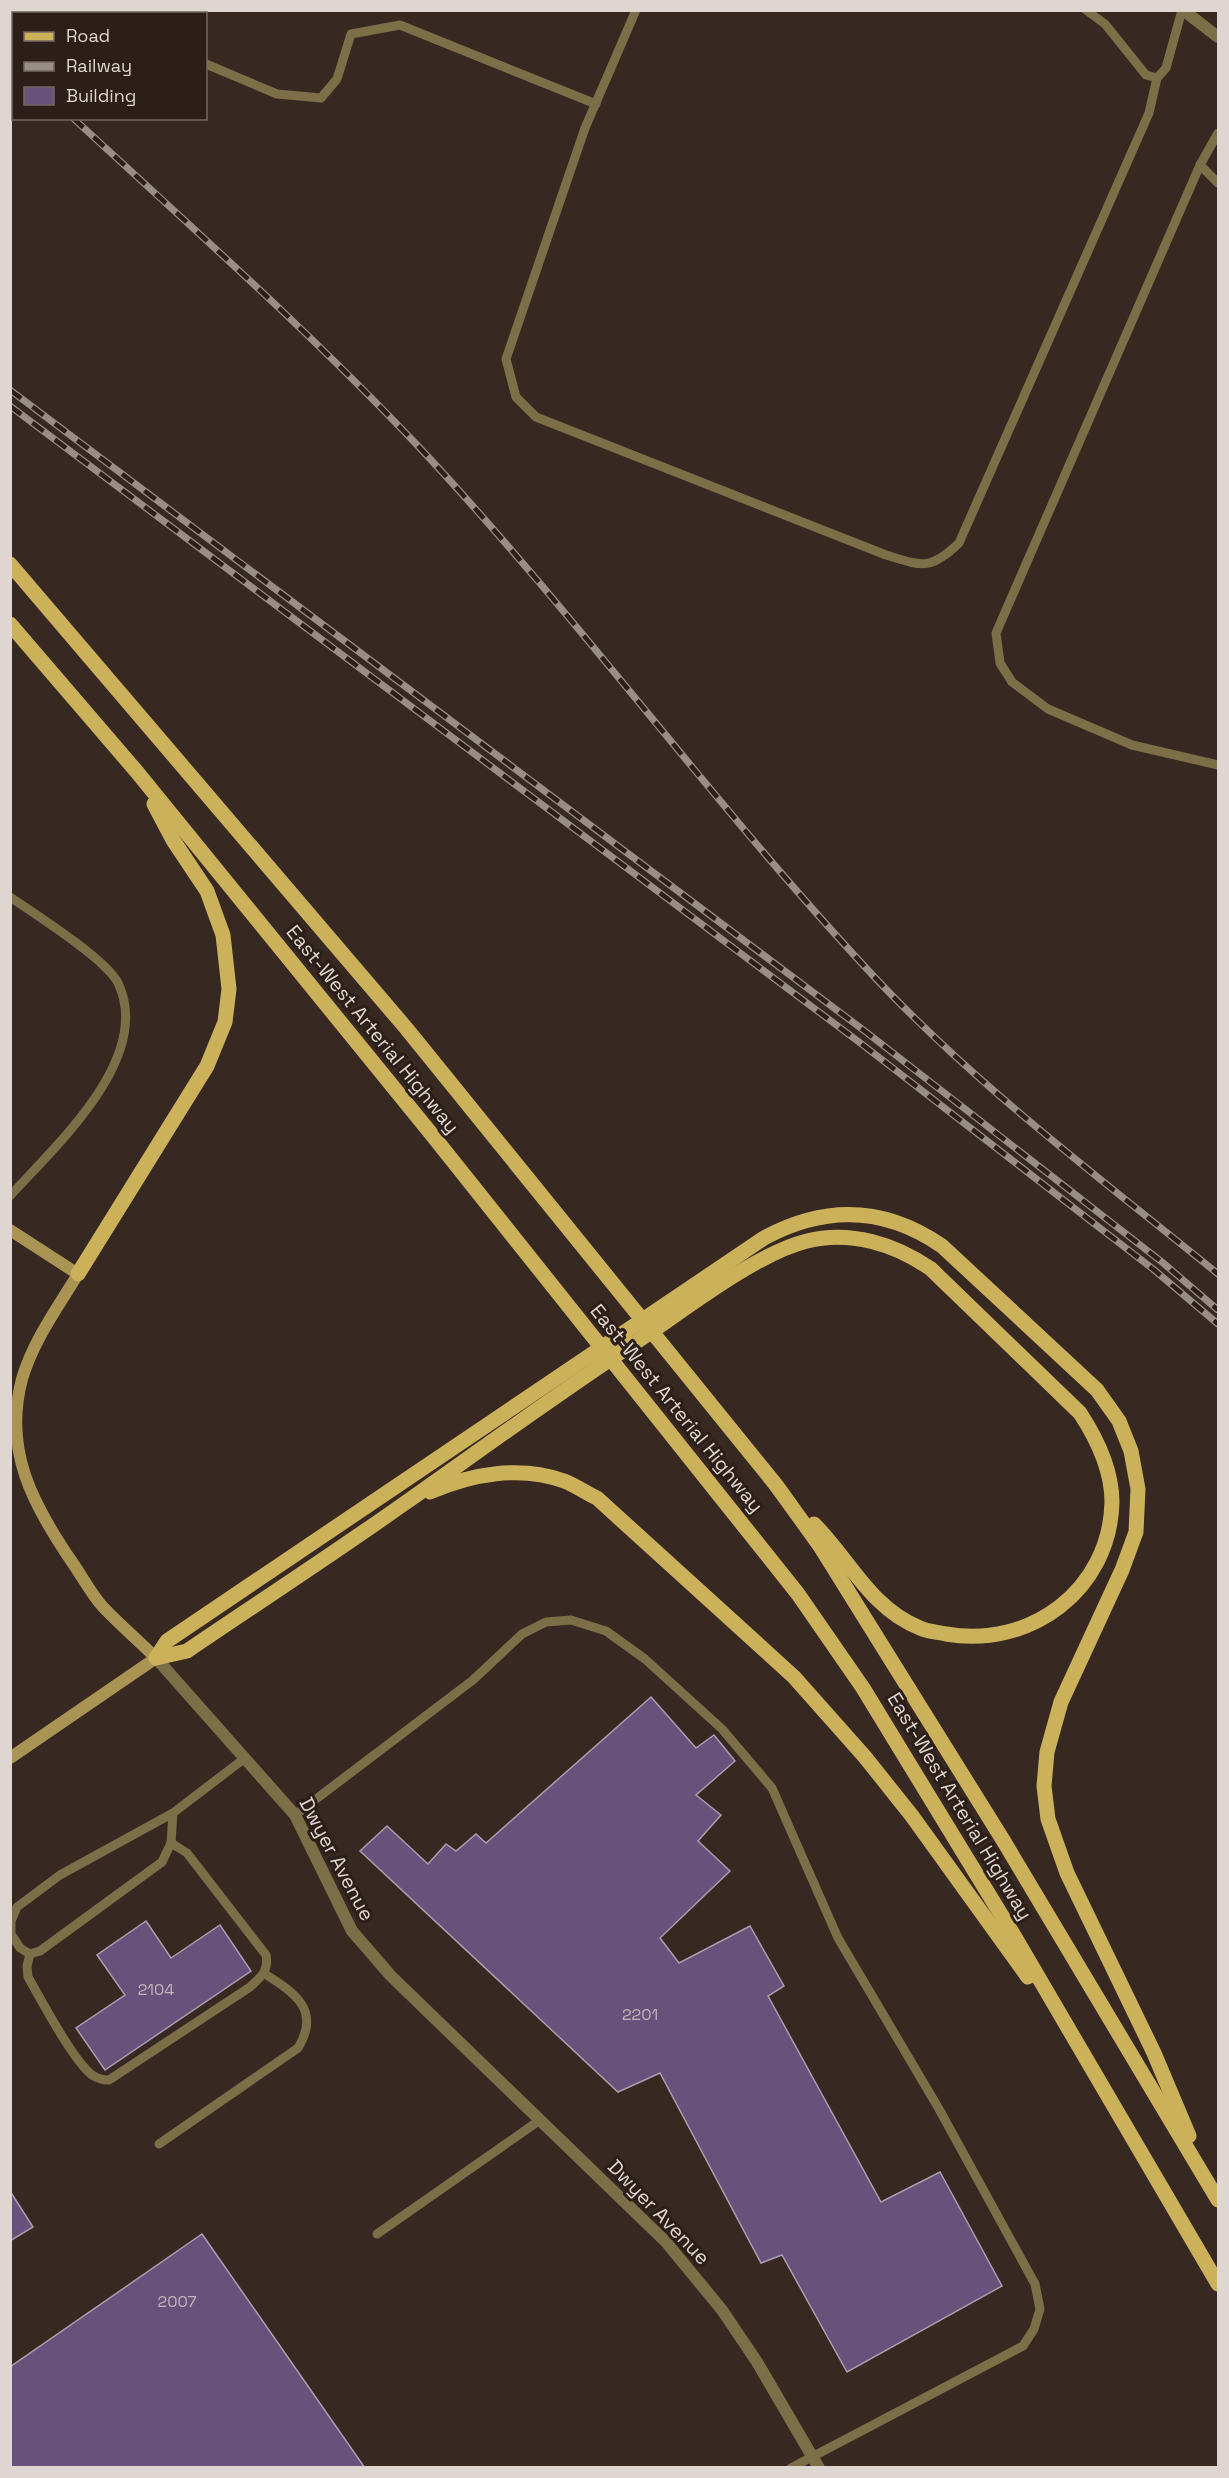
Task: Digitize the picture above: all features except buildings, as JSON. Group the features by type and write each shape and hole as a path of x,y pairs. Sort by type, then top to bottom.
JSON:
{"main road":[{"name":"East-West Arterial Highway","path":"10,564 160,736 420,1046 776,1485 820,1546 997,1830 1215,2194"},
{"name":"East-West Arterial Highway","path":"10,624 137,772 434,1136 798,1594 863,1688 1218,2284"},
{"path":"10,1230 78,1274 207,1066 225,1022 229,989 223,935 207,891 174,840 137,772"},
{"path":"698,1292 764,1238 789,1225 815,1218 853,1213 887,1219 924,1233 942,1246 1097,1390 1119,1421 1131,1451 1138,1489 1136,1532 1122,1570 1061,1702 1047,1752 1044,1786 1048,1819 1067,1873 1154,2053 1215,2194"},
{"path":"156,1658 167,1641 698,1292 779,1249 808,1240 842,1236 876,1242 913,1257 931,1269 1080,1413 1093,1434 1106,1464 1112,1500 1110,1525 1095,1566 1077,1593 1057,1610 1028,1628 997,1636 964,1637 921,1629 898,1617 877,1601 825,1535 776,1485"},
{"name":"Dwyer Avenue","path":"78,1274 35,1346 15,1394 17,1444 28,1488 42,1515 102,1605 156,1658"},
{"path":"10,1758 156,1658 187,1651 403,1504 558,1385"},
{"path":"403,1504 444,1486 481,1475 522,1472 563,1480 597,1498 794,1677 865,1757 912,1816 1078,2046"}],"street":[{"path":"1183,10 1218,37"},
{"name":"Dwyer Avenue","path":"156,1658 295,1815 352,1932 391,1976 666,2242 722,2310 757,2362 816,2462"}],"lane":[{"path":"636,10 585,128 506,359 516,397 536,417 875,551 918,565 941,561 959,543 1149,113 1157,78 1166,68 1183,10"},
{"path":"1086,10 1105,24 1146,75 1157,78"},
{"path":"207,64 277,94 321,98 337,79 351,34 400,25 596,104"},
{"path":"1218,133 1200,165 996,633 1000,663 1012,682 1048,709 1132,745 1218,765"},
{"path":"1200,165 1218,183"},
{"path":"10,897 91,955 118,982 126,1016 121,1053 95,1098 10,1196"},
{"path":"295,1815 473,1680 522,1635 546,1622 571,1620 606,1631 645,1659 722,1729 772,1788 838,1938 972,2168 1035,2284 1040,2309 1034,2329 1023,2346 816,2462 791,2468"},
{"path":"173,1813 171,1843 162,1862 40,1951 30,1954 20,1948 11,1934 11,1921 17,1907 60,1875 173,1813 245,1758"},
{"path":"30,1954 27,1966 28,1977 66,2039 90,2073 100,2080 109,2080 250,1987 264,1974 268,1964 267,1955 187,1853 171,1843"},
{"path":"159,2144 298,2048 308,2027 308,2016 294,1996 264,1974"},
{"path":"377,2234 540,2120"}],"railway":[{"path":"75,120 292,320 418,446 532,574 808,904 906,1010 1036,1127 1218,1274"},
{"path":"10,390 866,1032 1162,1262 1218,1310"},
{"path":"10,406 859,1042 1153,1269 1218,1324"}]}
